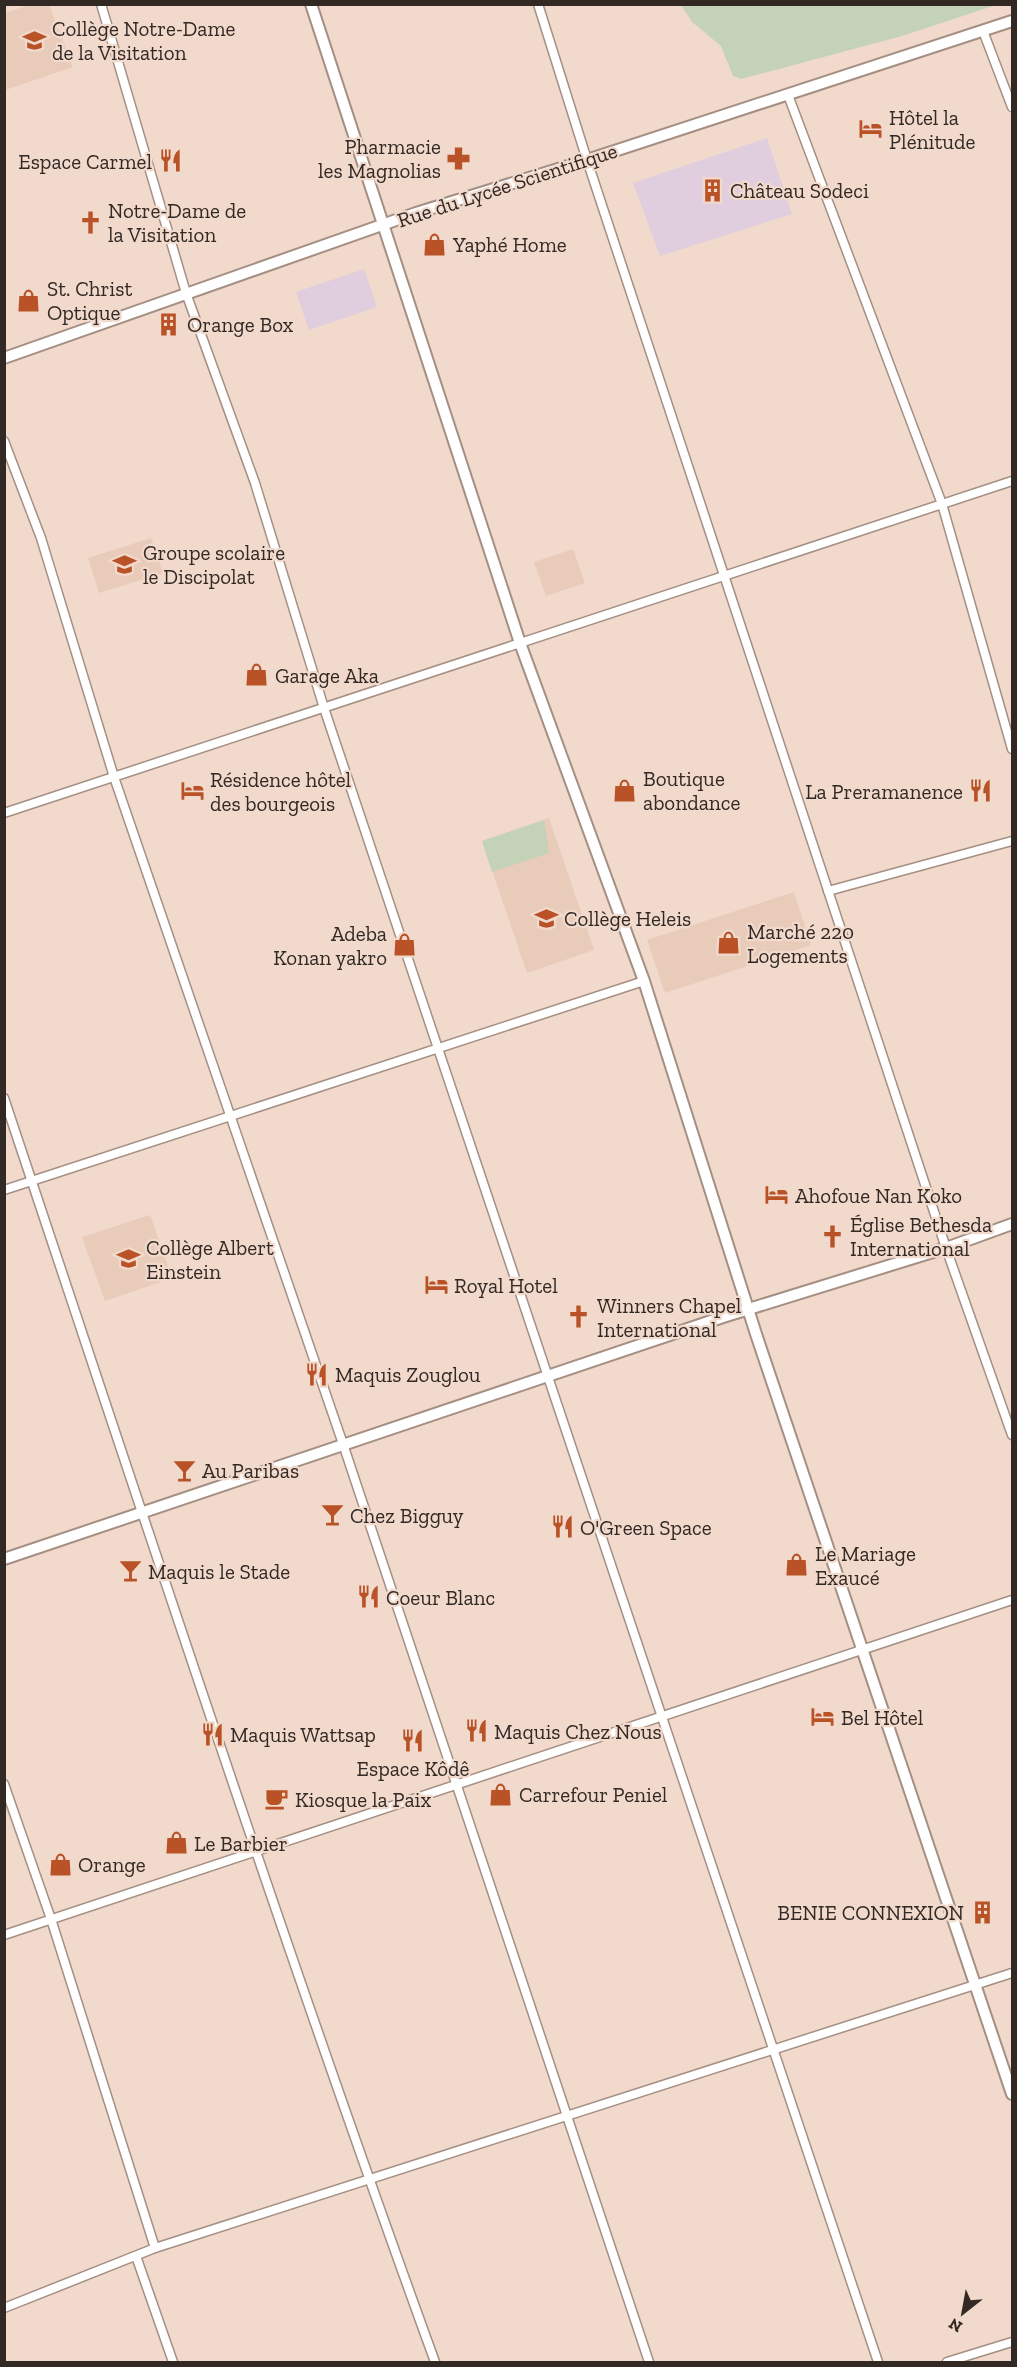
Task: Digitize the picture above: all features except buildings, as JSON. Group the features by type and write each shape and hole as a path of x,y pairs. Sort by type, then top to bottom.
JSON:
{"street":[{"path":"100,4 186,294 255,483 324,708 878,2362"},
{"path":"311,4 520,643 644,981 748,1309 1012,2094"},
{"path":"538,4 587,160 946,1248 1012,1435"},
{"name":"Rue du Lycée Scientifique","path":"4,358 384,225 1012,21"},
{"path":"983,31 1012,107"},
{"path":"788,94 942,504 1012,749"},
{"path":"4,441 41,538 114,777 343,1444 649,2362"},
{"path":"4,813 1012,481"},
{"path":"828,891 1012,841"},
{"path":"4,1190 644,981"},
{"path":"4,1098 255,1852 368,2178 435,2362"},
{"path":"4,1559 748,1309 946,1248 1012,1224"},
{"path":"4,1935 1012,1600"},
{"path":"4,1784 51,1919 155,2248"},
{"path":"4,2308 155,2248 566,2114 1012,1973"},
{"path":"136,2256 173,2362"},
{"path":"947,2362 1012,2342"}],"shaded area":[{"name":"Collège Notre-Dame de la Visitation","path":"32,4 49,5 73,67 5,90 5,13"},
{"path":"767,138 792,214 660,256 633,183"},
{"path":"364,269 377,307 309,330 296,292"},
{"name":"Groupe scolaire le Discipolat","path":"151,538 163,573 99,593 88,558"},
{"path":"573,549 585,583 546,596 534,562"},
{"name":"Collège Heleis","path":"549,818 594,950 527,973 482,841"},
{"name":"Marché 220 Logements","path":"794,892 811,945 665,993 647,940"},
{"name":"Collège Albert Einstein","path":"150,1215 172,1278 105,1301 82,1237"}],"green space":[{"path":"681,5 996,5 902,36 741,79 733,76 721,46 692,22"},
{"path":"544,820 549,853 492,872 482,841"}],"place":[{"name":"Collège Notre-Dame de la Visitation","path":"34,40"},
{"name":"Hôtel la Plénitude","path":"871,129"},
{"name":"Pharmacie les Magnolias","path":"459,158"},
{"name":"Espace Carmel","path":"170,161"},
{"name":"Château Sodeci","path":"712,190"},
{"name":"Notre-Dame de la Visitation","path":"90,222"},
{"name":"Yaphé Home","path":"435,244"},
{"name":"St. Christ Optique","path":"29,300"},
{"name":"Orange Box","path":"169,324"},
{"name":"Groupe scolaire le Discipolat","path":"125,564"},
{"name":"Garage Aka","path":"257,675"},
{"name":"Boutique abondance","path":"625,790"},
{"name":"Résidence hôtel des bourgeois","path":"192,791"},
{"name":"La Preramanence","path":"981,791"},
{"name":"Collège Heleis","path":"546,918"},
{"name":"Marché 220 Logements","path":"729,943"},
{"name":"Adeba Konan yakro","path":"405,945"},
{"name":"Ahofoue Nan Koko","path":"777,1195"},
{"name":"Église Bethesda International","path":"832,1236"},
{"name":"Collège Albert Einstein","path":"128,1259"},
{"name":"Royal Hotel","path":"436,1285"},
{"name":"Winners Chapel International","path":"579,1317"},
{"name":"Maquis Zouglou","path":"317,1374"},
{"name":"Au Paribas","path":"184,1470"},
{"name":"Chez Bigguy","path":"332,1515"},
{"name":"O'Green Space","path":"562,1527"},
{"name":"Le Mariage Exaucé","path":"797,1565"},
{"name":"Maquis le Stade","path":"130,1571"},
{"name":"Coeur Blanc","path":"368,1597"},
{"name":"Bel Hôtel","path":"823,1717"},
{"name":"Maquis Chez Nous","path":"476,1731"},
{"name":"Maquis Wattsap","path":"212,1734"},
{"name":"Espace Kôdê","path":"413,1740"},
{"name":"Carrefour Peniel","path":"501,1794"},
{"name":"Kiosque la Paix","path":"277,1799"},
{"name":"Le Barbier","path":"176,1843"},
{"name":"Orange","path":"60,1864"},
{"name":"BENIE CONNEXION","path":"982,1912"}]}
